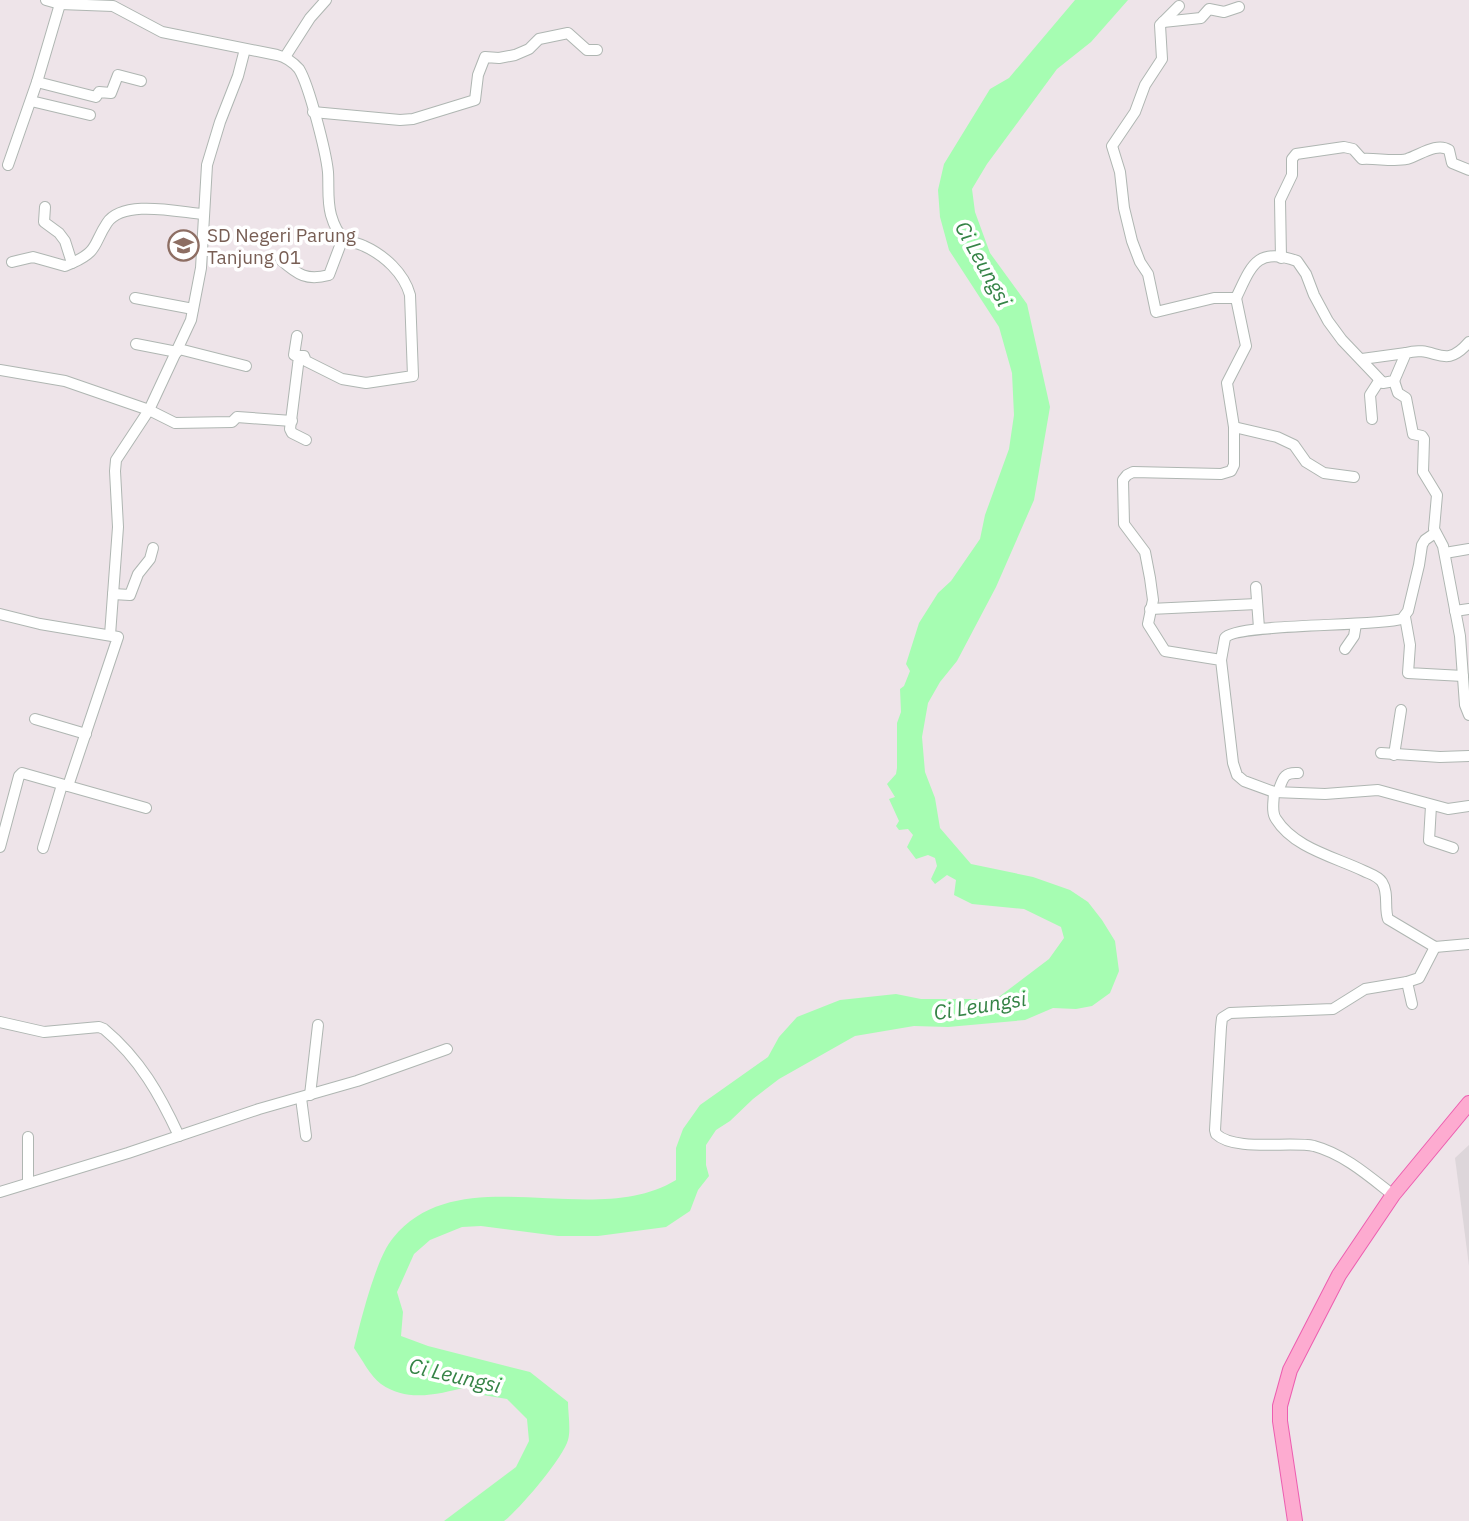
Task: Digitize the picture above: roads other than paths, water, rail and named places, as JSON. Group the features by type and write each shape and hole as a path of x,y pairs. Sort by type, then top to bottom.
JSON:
{"main road":[{"path":"1295,1521 1280,1428 1280,1406 1290,1370 1339,1275 1393,1195 1469,1103"}],"street":[{"path":"46,0 60,4 114,3 162,33 285,57 298,69 305,82 323,149 331,216 343,238 371,250 397,270 407,283 411,312 412,376 366,383 342,379 306,361 304,356 294,355 297,336"},
{"path":"285,57 310,18 326,0"},
{"path":"8,165 31,101 60,4"},
{"path":"1179,6 1160,27 1162,59 1145,85 1135,112 1112,146 1132,241 1148,274 1156,312 1214,298 1236,298"},
{"path":"1163,22 1201,18 1209,9 1223,12 1239,7"},
{"path":"313,112 389,120 413,118 475,100 478,75 485,57 515,55 529,49 539,39 568,33 587,50 597,50"},
{"path":"110,635 118,527 114,471 116,460 149,410 178,351 194,309 201,268 207,165 245,49"},
{"path":"37,82 96,97 99,92 111,93 118,75 141,82"},
{"path":"31,101 90,115"},
{"path":"1281,258 1280,200 1289,184 1292,159 1296,154 1344,147 1353,149 1362,159 1404,160 1445,147 1449,150 1452,163 1469,170"},
{"path":"45,207 44,222 60,233 72,263"},
{"path":"12,262 33,257 65,266 91,254 109,220 140,208 203,214"},
{"path":"281,260 310,279 329,275 343,238"},
{"path":"1221,660 1165,651 1148,624 1153,596 1145,552 1124,524 1123,480 1133,472 1227,473 1234,465 1234,427 1227,383 1245,346 1236,298 1254,262 1264,258 1281,258 1293,259 1300,264 1328,321 1342,340 1362,359 1379,381 1394,381"},
{"path":"135,298 194,309"},
{"path":"1362,359 1415,350 1449,358 1469,342"},
{"path":"136,344 247,366"},
{"path":"1406,353 1394,381 1398,393 1406,398 1413,434 1424,439 1423,472 1437,495 1436,533 1445,553 1455,611 1464,635 1463,676 1465,705 1469,715"},
{"path":"299,356 292,433 306,440"},
{"path":"0,370 65,381 149,410 181,425 232,422 237,417 292,421"},
{"path":"1372,419 1370,395 1379,381"},
{"path":"1234,427 1277,437 1294,445 1306,462 1324,472 1354,477"},
{"path":"1436,533 1422,545 1405,617 1410,645 1408,673 1463,676"},
{"path":"113,594 132,594 138,573 150,559 153,548"},
{"path":"1445,553 1469,549"},
{"path":"1255,587 1258,628"},
{"path":"1150,609 1257,604"},
{"path":"1455,611 1469,609"},
{"path":"0,614 40,624 118,637 86,734 43,848"},
{"path":"1405,617 1399,620 1356,624 1258,628 1226,634 1221,660 1237,775 1244,781 1276,792 1325,794 1378,790 1448,809 1469,806"},
{"path":"1345,649 1354,636 1356,624"},
{"path":"1394,755 1401,710"},
{"path":"35,719 86,734"},
{"path":"1381,753 1469,756"},
{"path":"1298,773 1289,772 1284,775 1276,792 1273,813 1276,819 1318,852 1376,876 1384,888 1388,919 1435,947 1469,944"},
{"path":"0,847 20,774 25,773 146,808"},
{"path":"1431,806 1429,840 1453,848"},
{"path":"1393,1195 1366,1174 1310,1145 1275,1146 1221,1138 1214,1130 1222,1018 1230,1013 1328,1011 1365,989 1419,978 1435,947"},
{"path":"1407,982 1412,1004"},
{"path":"0,1022 44,1032 99,1027 104,1029 130,1054 157,1089 179,1136"},
{"path":"306,1136 305,1096 318,1025"},
{"path":"0,1192 235,1116 357,1082 447,1049"},
{"path":"28,1137 28,1183"}],"water":[{"name":"Ci Leungsi","path":"1075,0 1128,0 1091,42 1057,69 987,164 972,189 975,212 990,253 1027,304 1050,407 1034,500 996,587 957,661 928,703 922,737 925,772 935,798 940,828 971,864 1033,877 1070,890 1088,902 1115,941 1119,971 1110,993 1092,1006 1076,1009 1053,1008 1025,1020 948,1027 914,1026 855,1036 779,1079 716,1130 706,1145 709,1176 698,1190 690,1211 666,1227 598,1236 558,1236 481,1226 462,1227 430,1240 414,1254 397,1292 403,1312 401,1336 428,1346 530,1372 568,1402 569,1421 568,1440 558,1459 530,1495 504,1521 444,1521 516,1467 529,1441 527,1419 507,1399 483,1395 467,1387 434,1394 412,1395 391,1390 377,1381 370,1372 354,1348 375,1274 393,1238 421,1214 454,1202 490,1197 606,1199 642,1194 676,1180 676,1148 683,1129 700,1105 768,1057 779,1037 797,1017 840,1000 896,994 921,999 996,999 1049,959 1064,938 1061,927 1024,909 972,904 954,895 956,880 947,875 935,884 931,879 937,866 935,858 928,855 916,859 907,847 913,835 908,829 899,830 896,826 899,821 889,799 895,797 887,784 896,774 900,689 910,671 906,664 919,623 938,593 951,581 980,539 985,515 1009,449 1014,415 1012,373 999,327 949,250 940,217 938,190 944,164 990,89 1009,78"}],"place":[{"name":"SD Negeri Parung Tanjung 01","path":"184,246"}]}
